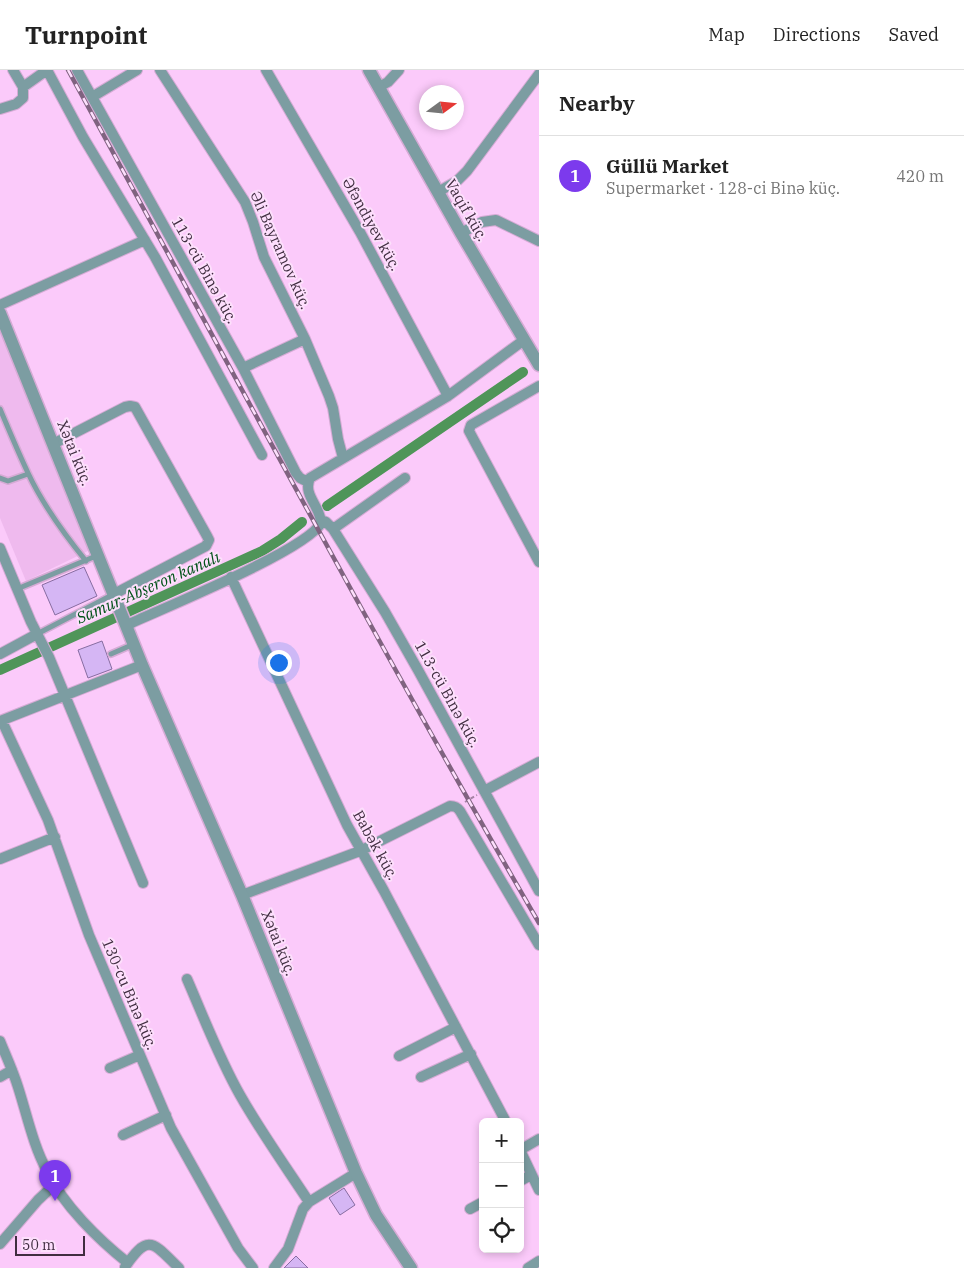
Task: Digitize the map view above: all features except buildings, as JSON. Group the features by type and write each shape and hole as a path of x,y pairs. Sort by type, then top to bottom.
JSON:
{"street":[{"path":"0,109 16,104 23,98 23,87 13,70"},
{"path":"23,87 47,70 83,137 145,240 262,455"},
{"name":"113-cü Binə küç.","path":"77,70 243,368 296,473 300,478 308,482"},
{"path":"92,97 137,70"},
{"name":"Əli Bayramov küç.","path":"160,70 245,202 254,222 264,257 305,338 333,408 343,458"},
{"name":"Əfəndiyev küç.","path":"266,70 360,232 448,396"},
{"name":"Vaqif küç.","path":"370,70 461,233 538,362"},
{"path":"379,87 388,82 399,70"},
{"path":"438,192 457,181 467,172 539,74"},
{"path":"461,233 482,222 496,220 539,241"},
{"path":"0,305 145,240"},
{"name":"Xətai küç.","path":"0,313 142,665 242,896 356,1173 376,1215 412,1268"},
{"path":"243,368 305,338"},
{"path":"126,625 256,566 318,529 321,520 309,492 308,482 310,478 448,396 524,340"},
{"path":"539,386 471,425 469,431 539,562"},
{"path":"53,444 125,407 135,407 207,536 206,546 114,594"},
{"path":"333,529 405,478"},
{"name":"113-cü Binə küç.","path":"321,520 333,529 385,612 539,891"},
{"path":"0,548 65,694 143,883"},
{"name":"Babək küç.","path":"231,577 307,742 360,850 384,891 504,1118"},
{"path":"0,654 40,638"},
{"path":"1,721 142,665"},
{"name":"130-cu Binə küç.","path":"1,721 55,837 89,934 181,1148 238,1248 253,1268"},
{"path":"484,791 539,762"},
{"path":"242,896 360,850 454,806 539,945"},
{"path":"0,859 55,837"},
{"path":"187,979 220,1056 239,1093 265,1137 310,1202"},
{"path":"399,1056 456,1027"},
{"path":"0,1041 12,1070 38,1153 54,1185 92,1232 126,1265 144,1246 152,1244 179,1268"},
{"path":"421,1077 471,1054"},
{"path":"110,1068 140,1055"},
{"path":"0,1077 12,1070"},
{"path":"123,1135 166,1115"},
{"path":"524,1148 539,1139"},
{"path":"524,1158 539,1190"},
{"path":"274,1268 288,1249 304,1209 310,1202 356,1173"},
{"path":"524,1179 532,1175"},
{"path":"0,1244 38,1200 54,1185"},
{"path":"470,1210 479,1204"},
{"path":"528,1268 539,1261"}],"lane":[{"path":"0,409 28,474 56,523 86,560"},
{"path":"0,478 8,482 28,474"},
{"path":"17,589 99,555"},
{"path":"40,638 114,594"},
{"path":"111,654 134,644"}],"path":[{"path":"454,806 484,791"}],"shaded area":[{"path":"0,330 90,550 26,581 0,518"}],"waterway":[{"name":"Samur-Abşeron kanalı","path":"327,506 523,372"},
{"name":"Samur-Abşeron kanalı","path":"0,670 262,551 302,522"}],"railway":[{"path":"68,70 359,605 539,923"}],"place":[{"name":"Güllü Market","path":"55,1201"}]}
